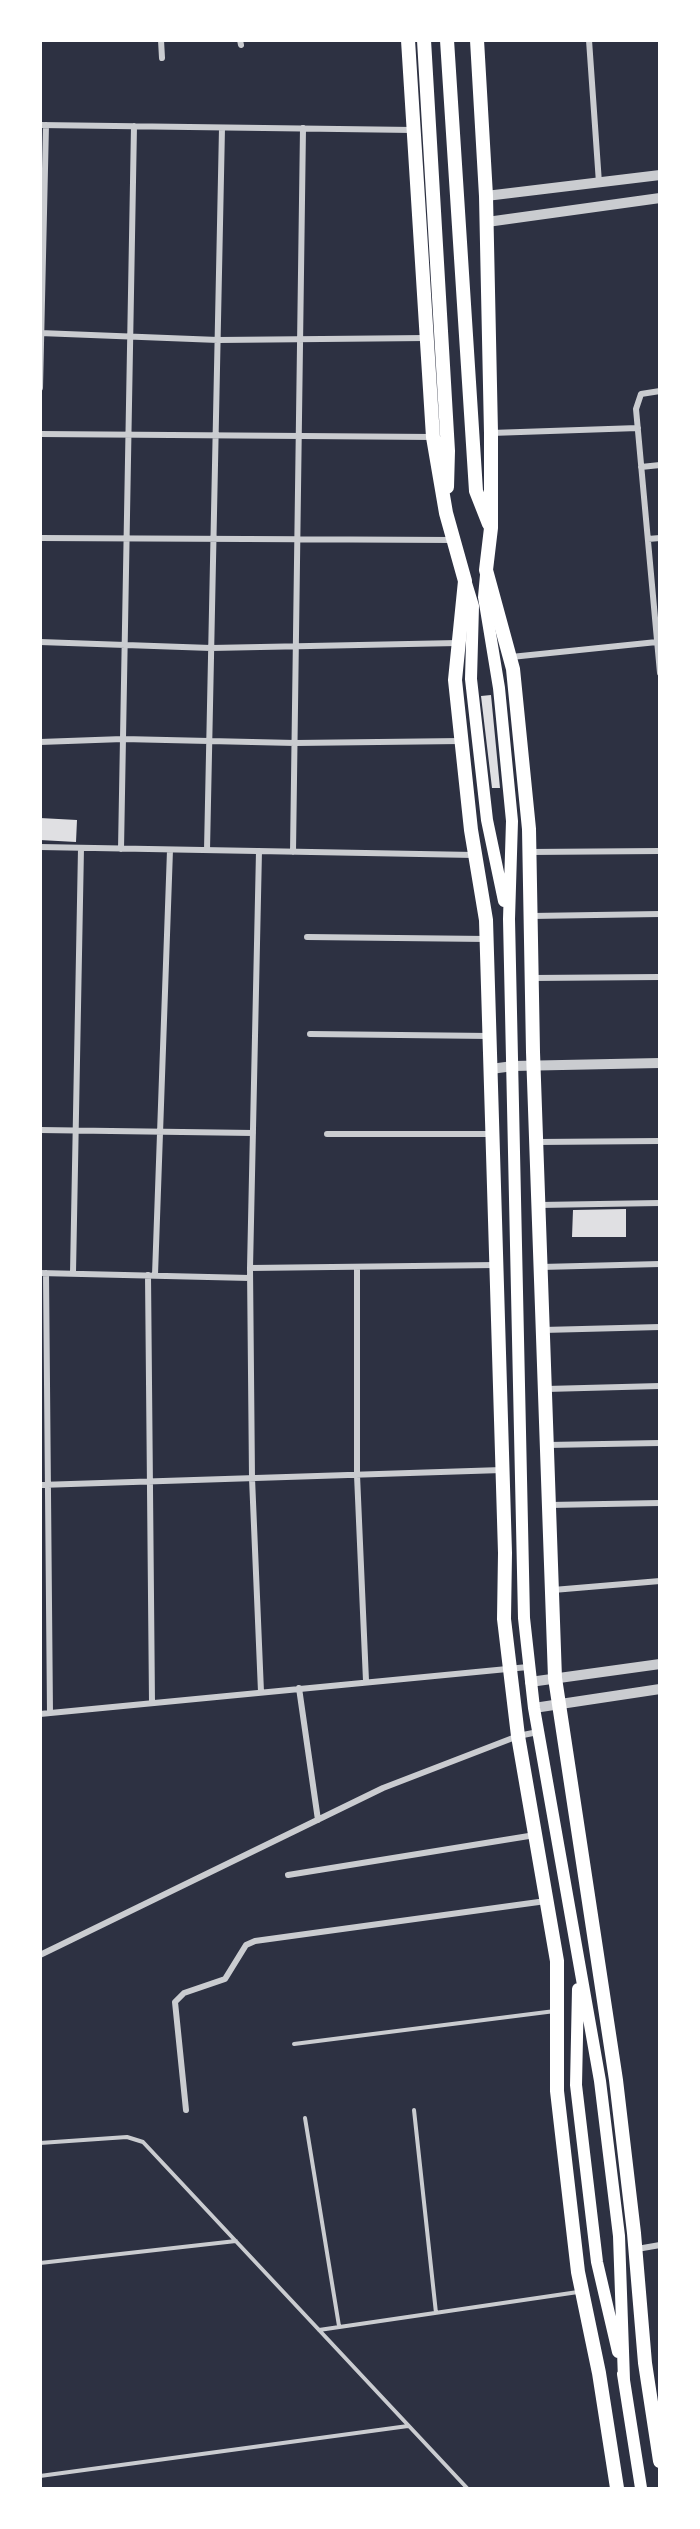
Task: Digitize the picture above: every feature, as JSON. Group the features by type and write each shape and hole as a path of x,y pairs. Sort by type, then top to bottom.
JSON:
{"main road":[{"path":"408,40 433,437 446,513 473,606 471,679 487,820 508,919"},
{"path":"423,40 448,451 446,513"},
{"path":"447,40 473,454 477,498 491,528"},
{"path":"477,40 487,222 491,433 491,528 484,597 499,688 512,821 508,919 524,1606 528,1667 534,1708 600,2081 620,2236 624,2380"},
{"path":"486,570 514,680 529,852 536,1142 555,1678 616,2080 645,2363 660,2461"},
{"path":"465,580 456,680 475,855 487,939 503,1470 504,1619 518,1736 557,1961 557,2091 582,2291 617,2488"},
{"path":"578,1964 576,2085 597,2262 624,2380 641,2488"}],"street":[{"path":"161,40 162,58"},
{"path":"589,40 599,183"},
{"path":"40,388 43,125 413,130"},
{"path":"121,849 134,126"},
{"path":"207,850 222,128"},
{"path":"293,852 303,128"},
{"path":"486,196 660,175"},
{"path":"487,222 660,198"},
{"path":"41,333 218,340 427,338"},
{"path":"660,391 646,392 639,398 638,428 657,612 660,673"},
{"path":"491,433 638,428"},
{"path":"40,434 433,437"},
{"path":"641,466 660,465"},
{"path":"40,538 453,540"},
{"path":"648,539 660,538"},
{"path":"40,642 211,648 459,643"},
{"path":"510,657 657,642"},
{"path":"40,742 123,739 295,743 462,741"},
{"path":"40,847 475,855"},
{"path":"73,1273 81,848"},
{"path":"152,1703 149,1481 152,1275 160,1132 170,850"},
{"path":"260,851 250,1278 252,1478 261,1692"},
{"path":"529,852 660,851"},
{"path":"531,916 660,914"},
{"path":"308,937 487,939"},
{"path":"532,978 660,977"},
{"path":"310,1034 490,1036"},
{"path":"491,1069 513,1066 660,1063"},
{"path":"40,1130 253,1133"},
{"path":"327,1134 493,1134"},
{"path":"536,1142 660,1141"},
{"path":"539,1205 660,1203"},
{"path":"541,1267 660,1264"},
{"path":"250,1268 497,1265"},
{"path":"357,1267 357,1474 366,1681"},
{"path":"50,1713 44,1484 43,1273 250,1278"},
{"path":"543,1330 660,1327"},
{"path":"545,1389 660,1386"},
{"path":"547,1445 660,1443"},
{"path":"44,1484 503,1470"},
{"path":"549,1505 660,1503"},
{"path":"552,1590 660,1581"},
{"path":"530,1682 660,1664"},
{"path":"40,1714 528,1667"},
{"path":"299,1688 318,1820"},
{"path":"534,1708 660,1689"},
{"path":"40,1956 383,1788 518,1736 539,1732"},
{"path":"288,1875 535,1835"},
{"path":"186,2110 175,2002 184,1994 225,1979 246,1945 255,1941 546,1901"},
{"path":"635,2250 660,2245"}],"lane":[{"path":"294,2044 557,2011"},
{"path":"414,2110 436,2313"},
{"path":"305,2118 339,2326"},
{"path":"40,2143 127,2137 143,2142 467,2488"},
{"path":"40,2263 236,2241"},
{"path":"319,2330 582,2291"},
{"path":"40,2476 409,2426"}],"building":[{"path":"491,695 500,788 492,788 481,696"},
{"path":"40,818 77,820 76,842 40,840"},
{"path":"626,1209 626,1237 572,1237 573,1210"}]}
